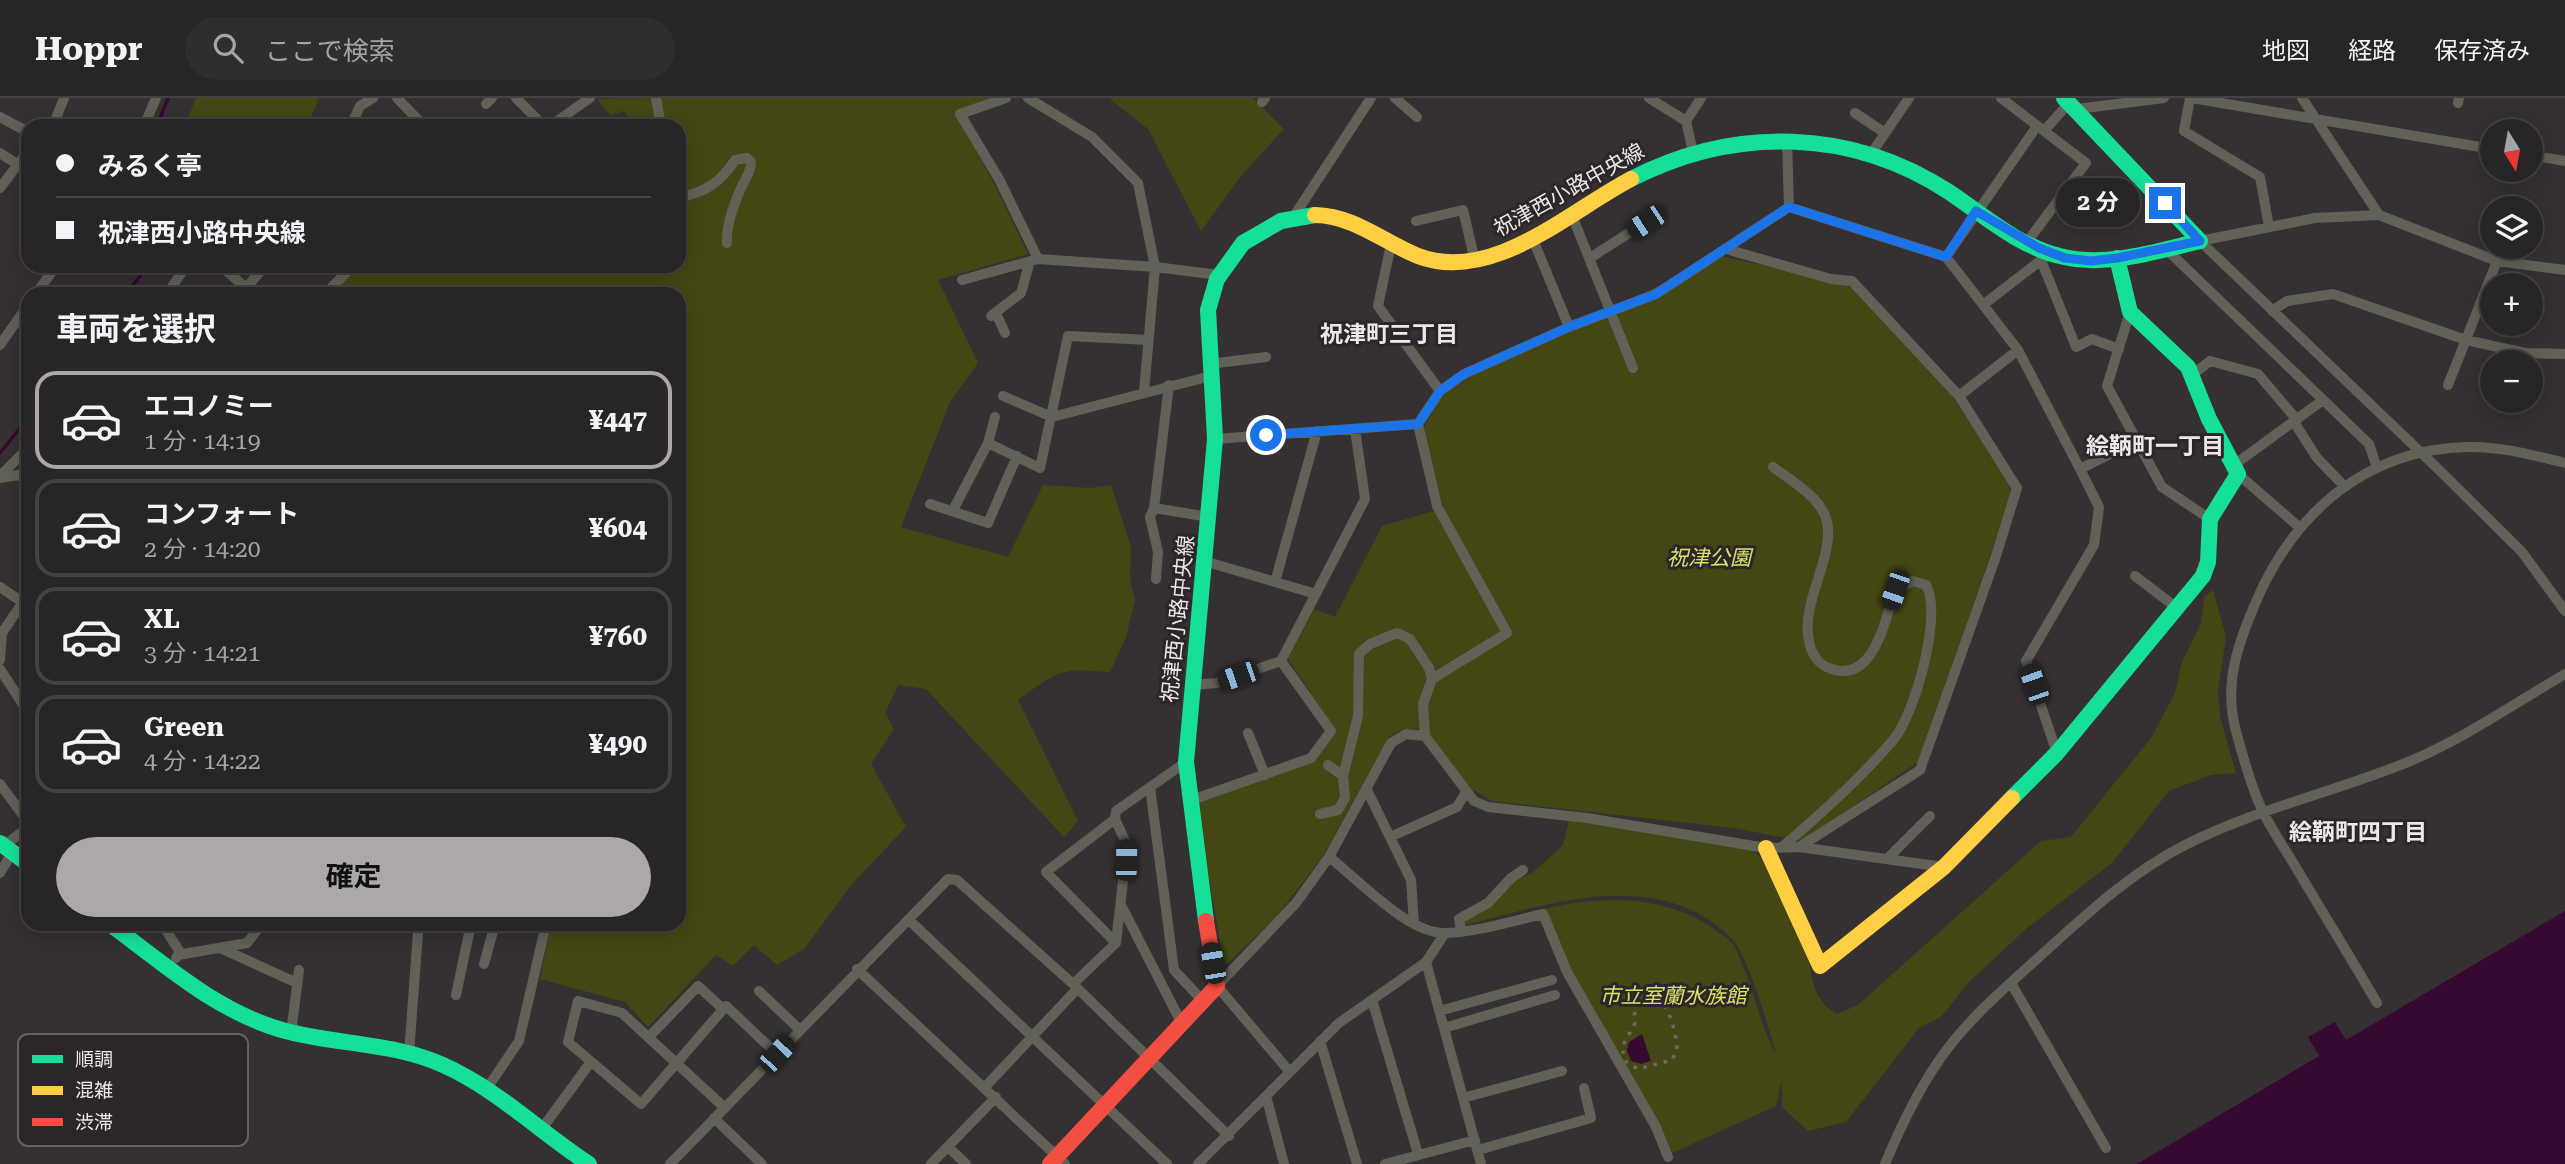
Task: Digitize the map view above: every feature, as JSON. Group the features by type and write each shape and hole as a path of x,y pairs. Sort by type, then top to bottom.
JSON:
{"main road":[{"path":"2070,103 2200,241"},
{"name":"祝津西小路中央線","path":"1217,986 1189,801 1186,762 1215,439 1208,304 1227,259 1249,237 1294,216 1343,219 1415,255 1444,262 1475,261 1511,249 1639,173 1693,152 1747,141 1787,139 1835,145 1871,154 1915,172 2027,242 2045,257 2091,261 2200,241"},
{"path":"1774,848 1820,966 1944,867 2057,753 2203,576 2208,562 2210,519 2236,470 2209,419 2192,375 2184,362 2130,312 2117,258"},
{"path":"6,848 21,859"},
{"path":"122,931 174,961 226,1004 254,1019 291,1032 409,1054 447,1066 486,1090 589,1164"},
{"path":"1057,1161 1105,1105 1217,986"}],"street":[{"path":"56,119 64,98"},
{"path":"147,119 156,98"},
{"path":"354,119 360,106 373,98"},
{"path":"397,98 417,119"},
{"path":"516,98 537,119"},
{"path":"560,119 590,98"},
{"path":"656,98 660,119"},
{"path":"1004,332 993,314 1021,293 1034,260 999,179 960,114 1006,98"},
{"path":"1028,98 1092,137 1138,183 1155,267 1144,392"},
{"path":"1294,216 1371,98"},
{"path":"1395,98 1417,117"},
{"path":"1649,98 1686,121 1693,152"},
{"path":"1686,121 1701,98"},
{"path":"2001,98 2086,163 2027,242"},
{"path":"1946,257 1976,211 2041,129 2070,103 2164,98"},
{"path":"2269,227 2260,177 2184,131 2191,98 2480,147"},
{"path":"2301,98 2379,215"},
{"path":"1871,154 1906,99"},
{"path":"1855,113 1885,133"},
{"path":"0,117 21,128"},
{"path":"1787,139 1789,207"},
{"path":"0,153 17,164"},
{"path":"2543,157 2565,161"},
{"path":"686,195 707,189 725,175 735,160 747,158 751,170 730,221 727,243"},
{"path":"0,188 21,159"},
{"path":"1432,680 1507,633 1437,506 1418,424 1440,391 1464,374 1569,327 1656,294 1789,207"},
{"path":"1789,207 1946,257 2018,350 2099,507 2094,545 2025,661 2057,753"},
{"path":"1416,221 1463,210 1475,261"},
{"path":"1572,213 1633,368"},
{"path":"2200,241 2315,218 2379,215 2497,261 2565,269"},
{"path":"1590,258 1646,222"},
{"path":"1532,237 1569,327"},
{"path":"2200,241 2522,552 2565,611"},
{"path":"1391,244 1378,306 1440,391"},
{"path":"2165,248 2369,444 2378,468"},
{"path":"1726,249 1831,279 1852,281 1959,396 2017,488 1996,556 1920,770 1798,847"},
{"path":"1983,305 2045,257 2076,346 2092,338 2119,349"},
{"path":"962,280 1034,260 1155,267 1219,275"},
{"path":"2448,385 2497,261"},
{"path":"229,273 245,287"},
{"path":"332,287 346,273"},
{"path":"2272,311 2287,301 2333,294 2466,340 2525,353 2565,354"},
{"path":"2130,312 2107,386 2162,487 2210,519"},
{"path":"0,345 21,315"},
{"path":"988,443 1041,468 1068,336 1149,341"},
{"path":"1959,396 2018,350"},
{"path":"1003,397 1052,417 1170,385 1210,370 1266,357"},
{"path":"2192,375 2210,361 2258,374 2295,421 2317,458 2345,487"},
{"path":"1156,579 1158,552 1150,517 1154,508 1170,385"},
{"path":"2299,527 2236,470 2323,400"},
{"path":"953,510 988,443 995,417"},
{"path":"1215,439 1418,424"},
{"path":"1192,685 1216,683 1281,661 1365,499 1356,429"},
{"path":"1275,582 1317,431"},
{"path":"2080,469 2136,441"},
{"path":"2377,1003 2263,812 2235,725 2232,675 2237,647 2268,573 2299,527 2315,510 2345,487 2378,468 2424,453 2466,447 2512,450 2565,463"},
{"path":"0,477 21,455"},
{"path":"930,504 988,523 1017,456"},
{"path":"1773,467 1818,501 1828,528 1807,631 1817,660 1830,668 1851,671 1873,654 1895,590 1913,581 1926,585 1933,597 1932,634 1913,697 1896,737 1812,824 1774,848"},
{"path":"0,477 21,476"},
{"path":"1154,508 1209,517"},
{"path":"1204,561 1316,594"},
{"path":"2135,576 2177,608"},
{"path":"0,587 21,601"},
{"path":"0,660 1,634 21,609"},
{"path":"1320,814 1338,810 1345,798 1343,776 1358,716 1359,654 1370,644 1397,634 1410,639 1429,668 1432,680 1423,704 1425,736 1466,792 1474,801 1488,807 1587,818 1774,848 1798,847 1944,867"},
{"path":"1189,801 1311,758 1331,731 1281,661"},
{"path":"0,669 21,701"},
{"path":"1885,1164 1913,1103 1948,1048 1978,1013 2139,873 2181,847 2263,812 2409,761 2448,742 2565,674"},
{"path":"1248,733 1265,775"},
{"path":"1290,1070 1217,986 1296,903 1329,857 1397,737 1416,733 1425,736"},
{"path":"985,1087 1116,943 1127,845 1115,819 1116,811 1186,762"},
{"path":"1328,765 1343,776"},
{"path":"0,784 21,814"},
{"path":"1150,787 1174,970 1203,1001"},
{"path":"1366,788 1411,880 1415,904 1414,924"},
{"path":"1390,837 1457,807 1466,792"},
{"path":"1887,859 1930,816"},
{"path":"1115,819 1046,872 1116,943"},
{"path":"0,873 6,848 21,832"},
{"path":"1329,857 1424,930 1445,933 1461,931 1543,914 1567,972 1656,1127 1668,1157"},
{"path":"1461,931 1459,919 1488,903 1511,878 1523,870"},
{"path":"670,1164 857,969 948,879 957,880 1075,986 1229,1136"},
{"path":"1121,905 1182,1024"},
{"path":"909,920 1167,1164"},
{"path":"166,931 180,953 174,961"},
{"path":"174,961 247,943 256,931"},
{"path":"409,1054 419,931"},
{"path":"456,995 470,931"},
{"path":"484,964 493,931"},
{"path":"486,1090 519,1041 544,931"},
{"path":"1198,1164 1229,1136 1290,1070 1339,1023 1426,962 1445,933"},
{"path":"218,948 297,983"},
{"path":"1426,962 1482,1164"},
{"path":"857,969 996,1097 1057,1161"},
{"path":"291,1032 299,970"},
{"path":"1439,1011 1552,980"},
{"path":"2011,983 2106,1149"},
{"path":"649,1037 698,986 723,1009"},
{"path":"759,991 800,1030"},
{"path":"1444,1028 1556,995"},
{"path":"1372,1000 1418,1154"},
{"path":"725,1108 678,1062 622,1013 578,1001 568,1042 641,1104 678,1062 726,1006 777,1054"},
{"path":"1320,1041 1357,1164"},
{"path":"541,1130 590,1063"},
{"path":"1463,1098 1562,1072"},
{"path":"1385,1164 1418,1154 1476,1145 1591,1118 1584,1088"},
{"path":"1266,1096 1284,1164"},
{"path":"931,1164 996,1097"},
{"path":"714,1118 762,1164"},
{"path":"948,1147 966,1164"}],"green space":[{"path":"196,98 319,98 310,119 188,119"},
{"path":"653,98 657,119 630,119 623,111 611,116 597,99"},
{"path":"660,98 996,98 955,114 994,183 1028,254 938,280 978,363 950,402 901,527 1008,557 1043,485 1090,488 1111,485 1131,547 1130,580 1135,600 1126,637 1110,672 1080,670 1060,673 1018,700 1078,821 1064,837 926,689 898,685 885,713 894,729 871,764 906,827 853,883 804,949 777,965 754,945 733,966 716,955 648,1027 625,1002 540,979 550,931 686,931 686,287 337,287 350,273 686,273 686,119 664,119"},
{"path":"1109,98 1253,98 1284,129 1241,176 1201,231 1148,129"},
{"name":"祝津公園","path":"1721,256 1850,285 1948,390 2011,485 2010,499 1918,762 1802,841 1733,828 1492,801 1470,788 1429,733 1418,729 1403,730 1388,738 1323,856 1277,916 1227,964 1223,959 1196,802 1310,761 1337,732 1288,659 1314,609 1335,617 1382,526 1444,508 1435,484 1424,427 1443,394 1470,377"},
{"name":"市立室蘭水族館","path":"2213,590 2226,637 2218,691 2220,717 2236,773 2211,775 2169,791 2112,863 2027,928 1968,983 1941,1017 1919,1028 1846,1122 1808,1131 1782,1107 1782,1078 1776,1106 1670,1154 1570,969 1545,909 1588,901 1632,901 1675,909 1714,929 1734,946 1776,1055 1758,994 1739,949 1733,940 1704,917 1672,903 1638,896 1602,896 1530,908 1462,926 1460,920 1507,882 1531,874 1563,845 1569,820 1752,849 1777,880 1796,918 1821,1001 1837,1014 1858,1005 2041,841 2071,837 2151,738 2175,693 2182,662 2201,623 2204,597"}],"shaded area":[{"path":"2565,911 2565,1164 2137,1164 2319,1056 2308,1037 2335,1022 2346,1040"},
{"path":"1642,1034 1651,1061 1641,1064 1631,1061 1627,1050 1629,1042"}],"waterway":[{"path":"160,119 168,98"},
{"path":"132,287 142,273"},
{"path":"0,453 21,427"}],"railway":[{"path":"1649,992 1661,1000 1666,1008 1673,1025 1677,1050 1672,1060 1638,1069 1625,1061 1622,1047 1635,1023 1634,1001 1639,995 1649,992"}],"traffic: fast":[{"path":"2064,98 2200,241"},
{"path":"1631,179 1670,162 1710,150 1751,143 1792,142 1832,146 1872,156 1911,171 1949,192 2018,239 2048,253 2081,260 2115,259 2200,241"},
{"path":"1206,921 1186,762 1215,439 1208,310 1217,279 1243,243 1281,221 1315,215"},
{"path":"2012,798 2057,753 2203,576 2208,562 2210,519 2238,474 2209,419 2188,367 2130,312 2117,258"},
{"path":"0,843 21,859"},
{"path":"119,931 191,985 258,1022 302,1035 404,1052 443,1065 500,1098 589,1164"}],"traffic: slow":[{"path":"1315,215 1329,216 1356,225 1418,256 1446,262 1474,260 1501,253 1529,240 1631,179"},
{"path":"1766,848 1820,966 1944,867 2012,798"}],"traffic: jam":[{"path":"1050,1164 1217,986 1206,921"}],"district":[{"name":"祝津町三丁目","path":"1389,334"},
{"name":"絵鞆町一丁目","path":"2155,446"},
{"name":"絵鞆町四丁目","path":"2358,832"}],"route":[{"path":"1266,435 1418,424 1440,391 1464,374 1569,327 1656,294 1789,207 1946,257 1976,211 2050,254 2091,261 2200,241 2165,203"}]}
